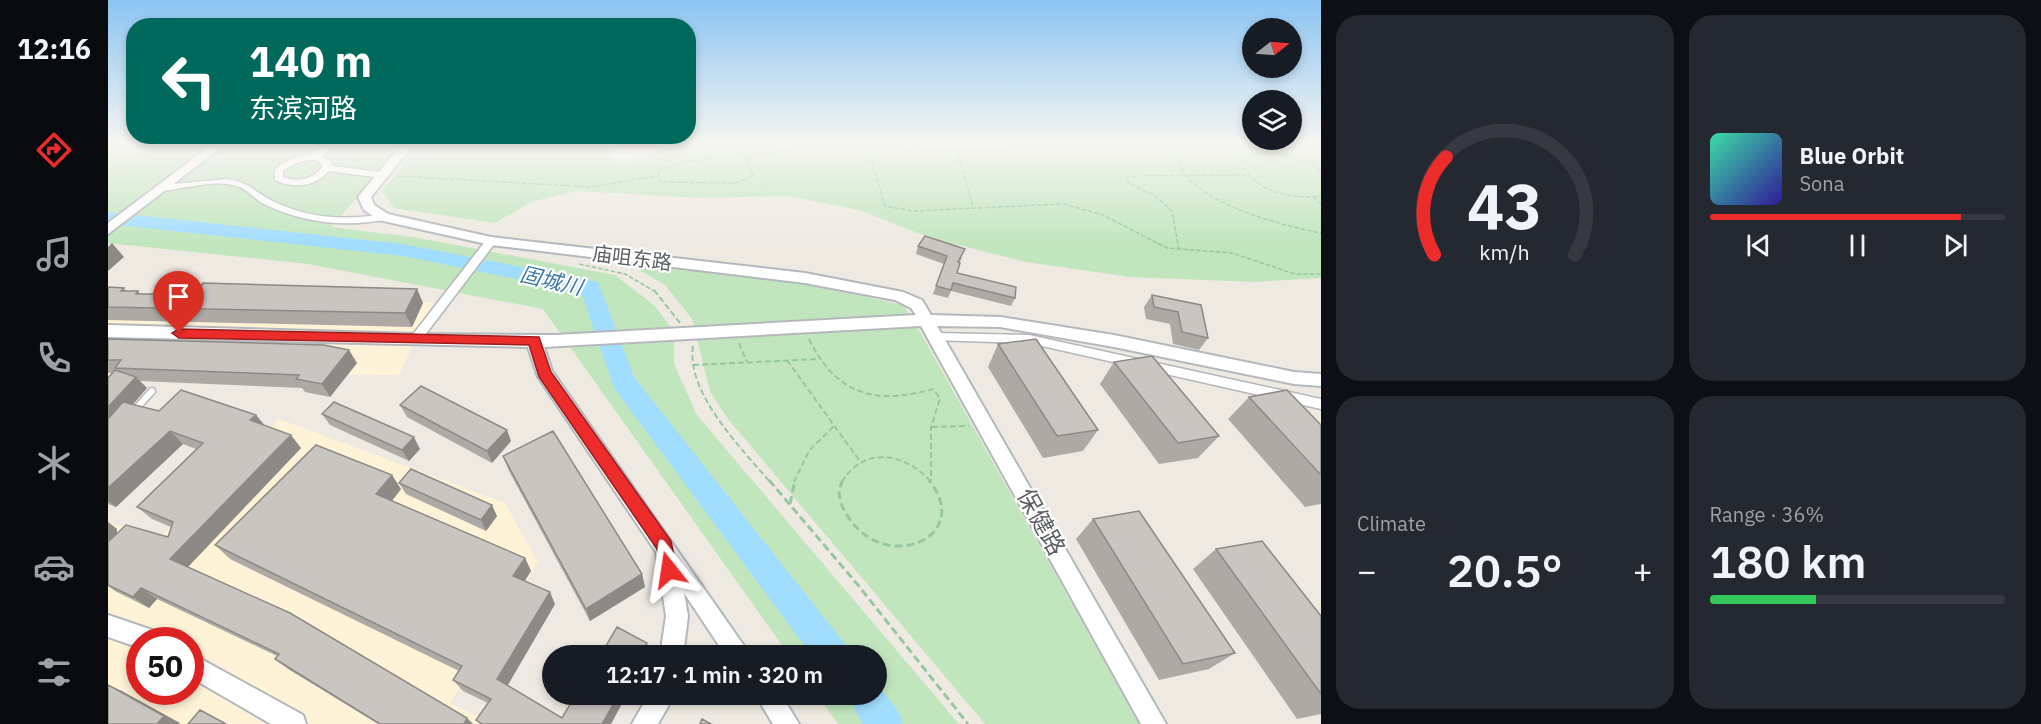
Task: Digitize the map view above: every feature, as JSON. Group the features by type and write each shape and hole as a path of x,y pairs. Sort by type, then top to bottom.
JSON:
{"main road":[{"path":"108,230 177,177"},
{"path":"380,177 364,196 369,207 384,217"},
{"name":"庙咀东路","path":"384,217 488,246 805,278 898,296 917,304 932,328"},
{"path":"108,331 415,340 556,341 805,328 932,328 1000,322 1114,341 1294,378 1321,380"},
{"name":"保健路","path":"932,328 1154,724"},
{"path":"534,340 544,373 732,645"},
{"path":"665,547 677,616 672,645"},
{"path":"108,626 126,632"},
{"path":"204,672 294,724"},
{"path":"644,724 656,705"},
{"path":"774,705 787,724"}],"street":[{"path":"278,177 289,183 304,182 317,177"},
{"path":"163,188 221,182 239,183 283,210 349,222 384,217"},
{"path":"415,340 488,246"},
{"path":"932,328 1029,339 1321,404"}],"lane":[{"path":"126,420 152,392"}],"path":[{"path":"413,177 590,187 653,177"},
{"path":"658,177 660,182 736,183 751,177"},
{"path":"876,177 885,206 912,210 1053,203 1075,206 1103,215 1167,248 1240,254 1295,274 1321,274"},
{"path":"964,177 973,207"},
{"path":"1125,177 1129,183 1156,197 1170,210 1174,218 1173,237 1179,250"},
{"path":"1189,177 1212,195 1237,208 1281,225 1321,233"},
{"path":"1251,177 1278,192 1321,196"},
{"path":"1313,197 1321,204"},
{"path":"573,263 616,270 641,280 661,294 684,335 693,345 692,365 695,378 717,417 858,585 968,724"},
{"path":"805,328 819,359 861,391 886,398 933,389 940,398 931,427 932,481 939,495 942,510 939,524 931,536 909,545 882,544 865,537 851,525 842,511 838,496 840,481 848,470 860,461 882,457 905,461 932,481"},
{"path":"734,332 747,362"},
{"path":"692,365 819,359"},
{"path":"787,360 860,461"},
{"path":"790,505 793,478 801,460 814,444 834,426"},
{"path":"931,427 987,426"}],"shaded area":[{"path":"108,297 434,302 399,375 108,376"},
{"path":"279,419 505,503 538,562 450,703 487,720 484,724 108,724 108,522 158,539"}],"green space":[{"path":"108,177 376,177 331,227 413,237 615,275 654,305 674,331 674,364 697,415 959,724 838,724 824,705 887,705 887,645 782,645 543,309 308,264 108,243"},
{"path":"393,177 1321,177 1321,278 1255,282 1130,277 1026,262 931,238 859,210 788,196 701,198 576,191 531,202 495,223 394,208 382,191"},
{"path":"627,263 798,282 903,305 1139,724 985,724 728,419 710,392 692,319 665,285"}],"building":[{"path":"925,236 965,249 958,262 960,263 957,273 1016,287 1015,298 953,283 951,290 936,286 947,256 918,246"},
{"path":"203,283 417,289 405,313 108,307 108,287 124,288 121,291 138,291 136,294 175,294 178,291 197,292"},
{"path":"1152,295 1201,305 1208,338 1182,332 1178,312 1154,307"},
{"path":"108,339 324,345 349,350 322,384 296,379 299,375 115,368 121,360 108,360"},
{"path":"1036,339 1098,430 1057,436 998,344"},
{"path":"1152,356 1219,436 1178,443 1114,362"},
{"path":"115,370 136,377 108,407 108,378"},
{"path":"421,386 507,430 487,451 400,405"},
{"path":"181,390 256,415 250,420 291,435 170,559 290,613 467,718 464,724 380,724 275,659 279,654 141,588 133,597 108,585 108,542 126,525 168,537 173,522 137,507 203,443 170,431 108,488 108,419 123,402 159,411"},
{"path":"1287,390 1321,425 1321,475 1249,397"},
{"path":"334,402 414,437 402,450 322,414"},
{"path":"553,431 642,574 586,609 503,456"},
{"path":"316,445 392,475 376,494 525,558 513,576 550,592 497,679 562,718 570,705 613,705 602,724 482,724 476,720 491,699 453,680 462,666 215,545"},
{"path":"411,469 492,505 481,520 399,483"},
{"path":"1139,511 1235,653 1183,664 1093,519"},
{"path":"1262,541 1321,616 1321,694 1216,549"},
{"path":"617,627 647,643 646,645 606,645"},
{"path":"108,685 126,695 126,705 144,705 164,716 157,724 108,724"},
{"path":"200,710 226,724 188,724"},
{"path":"702,719 711,724 700,724"}],"waterway":[{"name":"固城川","path":"108,218 403,250 590,287 623,381 825,645"},
{"name":"固城川","path":"871,705 885,724"}],"route":[{"path":"179,333 415,340 534,340 544,373 665,547 669,570"}]}
